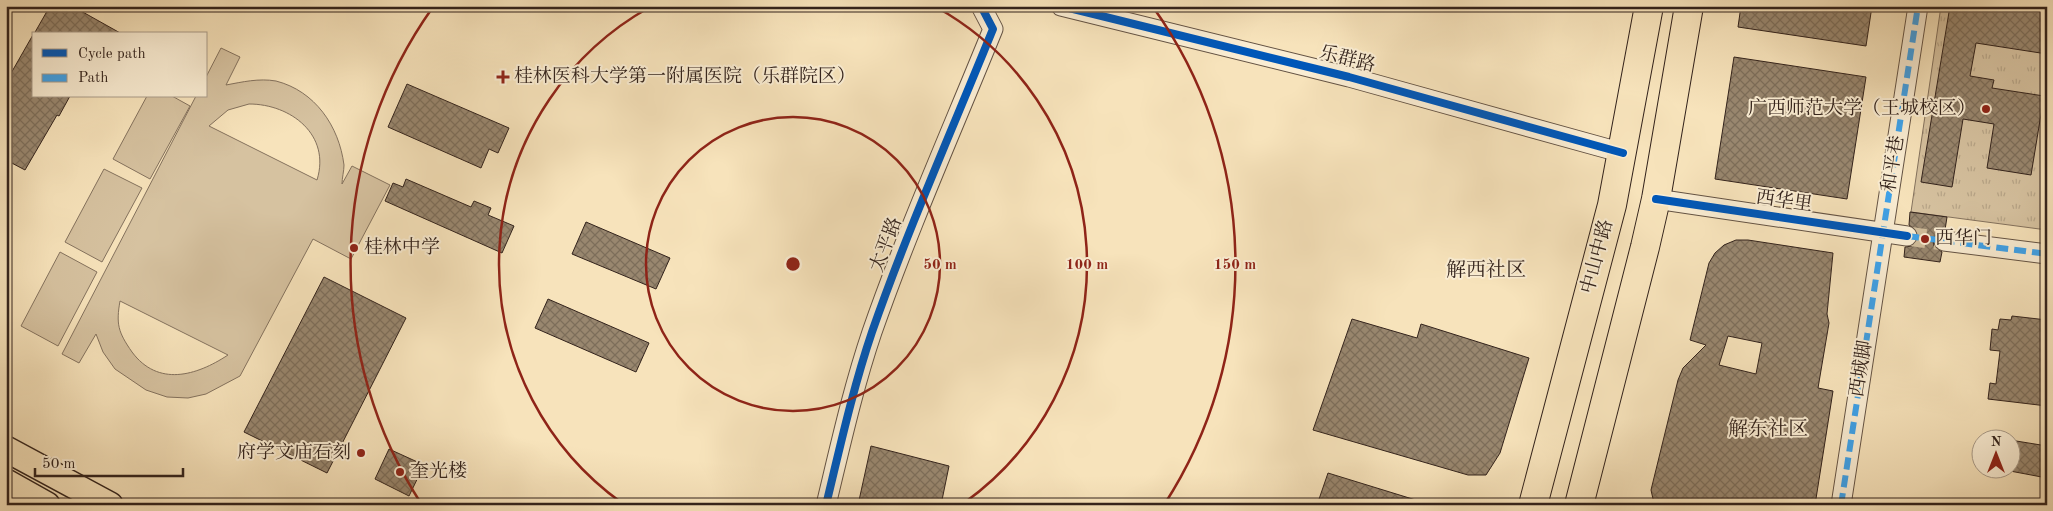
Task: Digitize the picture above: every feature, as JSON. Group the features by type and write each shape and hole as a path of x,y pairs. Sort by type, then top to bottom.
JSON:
{"highway":[{"name":"中山中路","path":"1533,505 1612,205 1649,6"},
{"path":"1579,505 1646,247 1656,200 1689,6"}],"main road":[{"path":"6,449 110,505"},
{"path":"6,482 47,505"}],"street":[{"name":"太平路","path":"826,505 871,334 906,241 993,29 981,6"},
{"name":"乐群路","path":"1062,6 1349,77 1623,152"},
{"name":"和平巷","path":"1883,233 1918,6"},
{"name":"西华里","path":"1656,200 1907,236"},
{"name":"西城脚","path":"1841,505 1883,233"},
{"path":"1944,241 2047,254"}],"green space":[{"name":"广西师范大学（王城校区）","path":"1941,6 2047,6 2047,230 1911,212"},
{"path":"221,48 240,57 226,85 263,80 276,81 302,93 323,112 337,137 341,151 344,165 342,184 352,166 390,185 351,259 313,239 240,376 206,394 188,398 167,397 146,390 115,369 103,352 96,334 79,363 62,354 195,98 208,98 208,73","holes":["249,104 265,105 293,116 313,136 318,149 320,164 317,180 209,126 228,110","120,301 228,355 190,373 165,374 153,370 142,363 132,352 121,333 118,322"]},
{"path":"146,98 176,98 190,106 150,179 113,159"},
{"path":"104,169 142,188 102,262 65,242"},
{"path":"60,252 97,272 58,346 21,326"}],"building":[{"path":"50,6 72,6 118,32 35,32"},
{"path":"1741,6 1872,6 1866,46 1738,27"},
{"path":"1950,6 2004,6 2047,13 2047,54 1976,43 1970,76 1994,80 1992,88 2044,96 2031,175 1987,168 1994,124 1963,119 1952,187 1921,182"},
{"path":"32,36 32,98 69,98 25,170 6,160 6,82"},
{"path":"1734,57 1866,77 1847,199 1715,179"},
{"path":"407,84 509,128 498,153 489,149 481,168 388,127"},
{"path":"406,179 471,207 474,201 491,208 488,215 514,226 502,253 385,201 393,183 403,187"},
{"name":"西华门","path":"1910,212 1947,217 1945,230 1939,231 1933,239 1934,246 1942,252 1940,262 1904,257 1905,247 1912,246 1918,238 1917,231 1909,225"},
{"path":"586,222 670,258 656,289 572,254"},
{"path":"1736,240 1748,240 1833,253 1827,314 1829,323 1818,388 1833,391 1815,505 1663,505 1653,499 1651,490 1678,380 1683,368 1706,345 1690,340 1709,263 1715,253 1724,245","holes":["1728,336 1762,343 1756,374 1719,365"]},
{"path":"324,277 406,318 327,473 244,432"},
{"path":"548,299 649,343 636,372 535,328"},
{"path":"2012,316 2047,320 2047,406 1988,399 1990,383 1996,384 2000,351 1990,350 1992,329 1998,330 2000,319 2011,320"},
{"path":"1352,319 1417,338 1421,324 1529,358 1500,453 1486,475 1468,475 1313,430"},
{"path":"2020,442 2047,446 2047,478 2020,473"},
{"path":"871,446 949,466 941,505 858,505"},
{"name":"奎光楼","path":"389,449 424,465 409,496 375,479"},
{"path":"1328,473 1419,501 1419,505 1317,505"}],"tunnel":[{"path":"1907,236 1944,241"}],"marked path":[{"path":"1841,505 1918,6"},
{"path":"1907,236 2047,254"}],"cycle path":[{"path":"826,505 853,396 872,332 915,217 993,29 981,6"},
{"path":"1061,6 1349,77 1623,153"},
{"path":"1656,199 1907,236"}],"place":[{"name":"桂林医科大学第一附属医院（乐群院区）","path":"503,77"},
{"name":"广西师范大学（王城校区）","path":"1986,109"},
{"name":"西华门","path":"1925,239"},
{"name":"桂林中学","path":"354,248"},
{"name":"府学文庙石刻","path":"361,453"},
{"name":"奎光楼","path":"400,472"}],"district":[{"name":"解西社区","path":"1486,271"},
{"name":"解东社区","path":"1768,430"}]}
